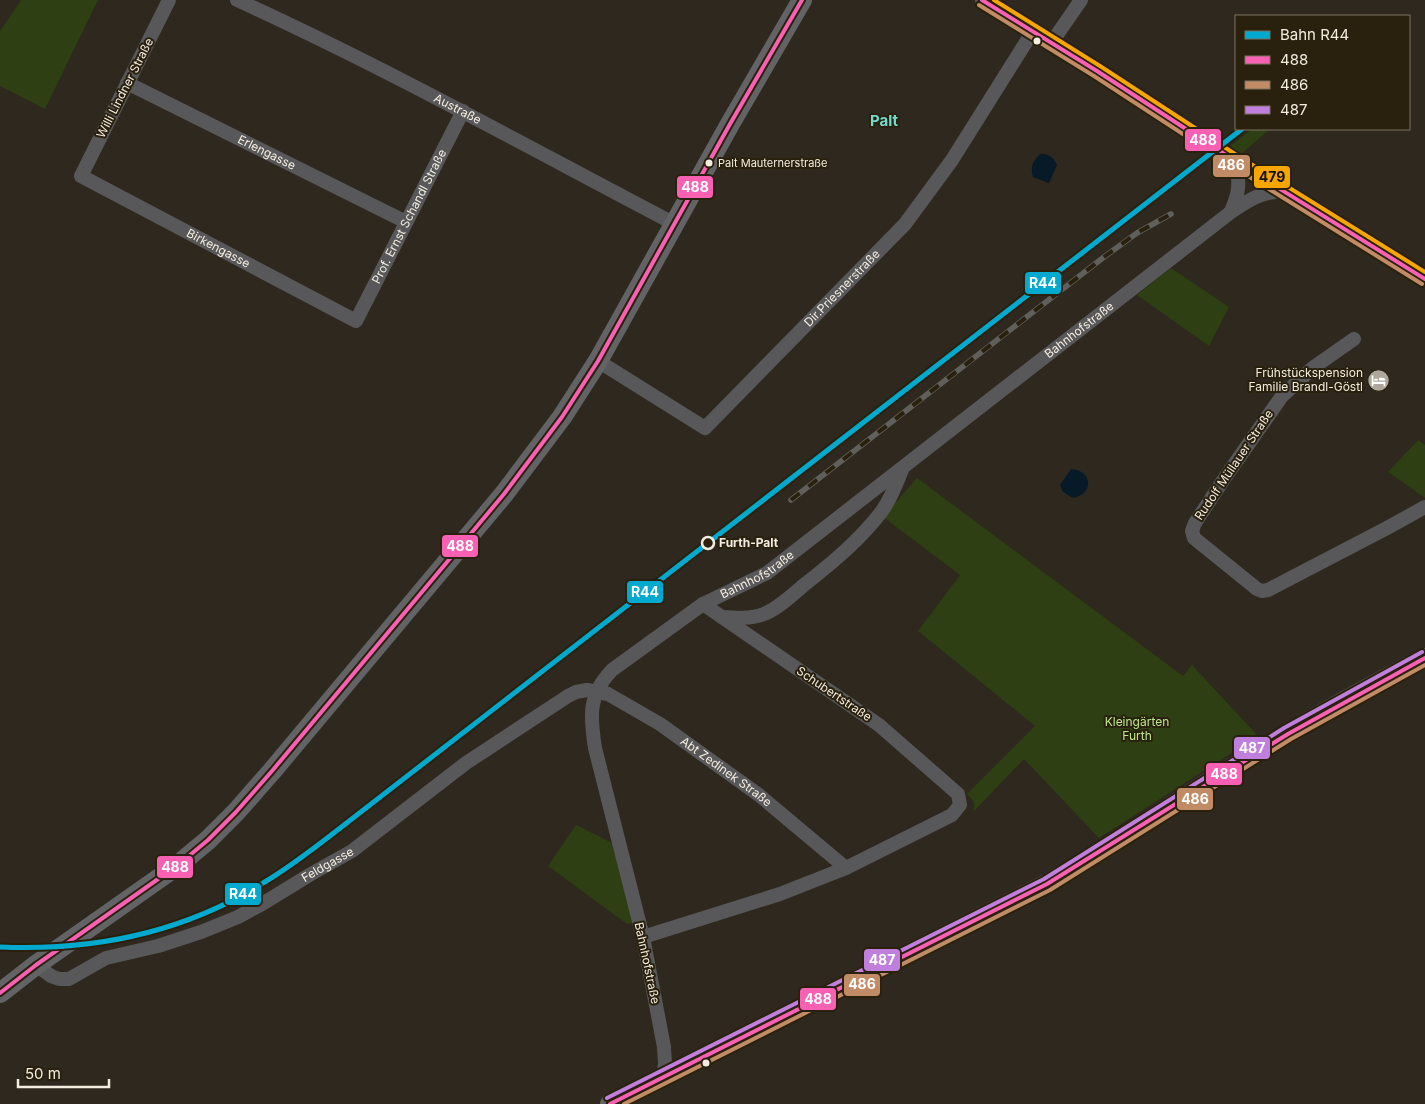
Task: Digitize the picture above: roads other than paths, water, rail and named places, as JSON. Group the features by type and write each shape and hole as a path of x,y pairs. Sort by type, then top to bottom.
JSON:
{"street":[{"name":"Willi Lindner Straße","path":"81,176 168,0"},
{"name":"Austraße","path":"237,0 295,26 463,111 675,224"},
{"path":"0,993 36,965 178,865 208,840 236,812 504,494 562,417 598,361 734,116 802,0"},
{"path":"982,0 1052,42 1235,161 1425,278"},
{"path":"1052,42 1081,0"},
{"name":"Dir.Priesnerstraße","path":"598,361 705,428 905,224 952,160 1033,31"},
{"name":"Erlengasse","path":"127,83 406,222"},
{"name":"Prof. Ernst Schandl Straße","path":"356,321 463,111"},
{"path":"1231,212 1240,182 1235,161"},
{"name":"Birkengasse","path":"81,176 356,321"},
{"name":"Bahnhofstraße","path":"663,1078 665,1064 664,1047 643,937 591,726 592,705 596,691 602,681 612,670 703,604 766,572 1231,212 1250,199 1265,192 1283,191"},
{"name":"Rudolf Müllauer Straße","path":"1354,339 1314,367 1282,396 1224,478 1195,523 1192,531 1194,538 1250,584 1262,591 1268,590 1425,507"},
{"path":"722,617 744,618 763,614 777,607 836,559 882,511 904,467"},
{"name":"Schubertstraße","path":"703,604 879,725 958,794 960,805 952,815 846,868"},
{"path":"610,1104 1047,884 1243,761 1373,685 1425,658"},
{"name":"Feldgasse","path":"36,965 51,976 69,979 106,958 158,946 238,917 352,851 466,763 568,696 586,690 596,691"},
{"name":"Abt Zedinek Straße","path":"596,691 608,694 651,719 712,760 759,795 846,868"},
{"path":"643,937 780,894 846,868"}],"water":[{"path":"1040,154 1046,154 1057,165 1049,183 1033,177 1033,164"},
{"path":"1071,469 1083,473 1087,477 1088,482 1085,492 1073,498 1063,492 1060,485"}],"railway":[{"path":"791,500 1104,257 1137,233 1171,214"}],"rail line":[{"name":"R44","path":"0,947 69,946 103,942 136,935 201,915 233,900 284,870 1241,130"}],"place":[{"name":"Palt Mauternerstraße","path":"709,163"},
{"name":"Frühstückspension Familie Brandl-Göstl","path":"1379,380"},
{"name":"Furth-Palt","path":"708,543"}],"district":[{"name":"Palt","path":"884,121"}],"park label":[{"name":"Kleingärten Furth","path":"1137,729"}]}
